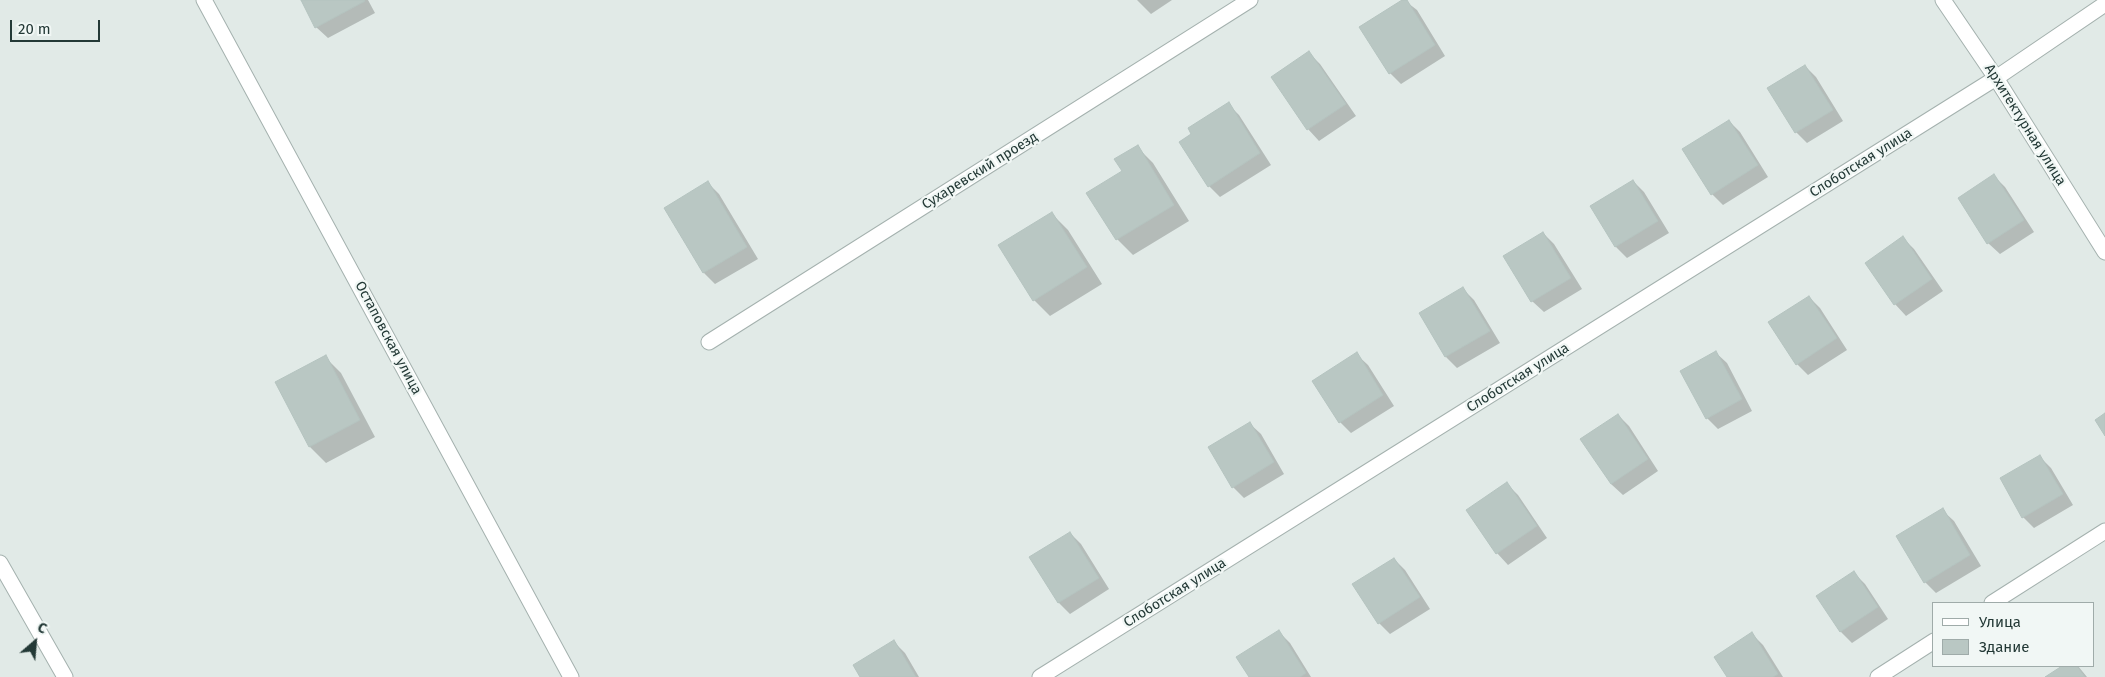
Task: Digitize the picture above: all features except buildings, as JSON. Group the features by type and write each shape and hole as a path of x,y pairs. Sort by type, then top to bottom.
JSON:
{"street":[{"name":"Остаповская улица","path":"204,0 571,677"},
{"name":"Сухаревский проезд","path":"710,342 1250,0"},
{"name":"Архитектурная улица","path":"1943,0 1996,78 2105,252"},
{"name":"Слоботская улица","path":"1040,677 1996,78 2105,4"},
{"path":"1994,602 2105,531"},
{"path":"0,564 65,677"},
{"path":"1878,677 1932,642"}]}
